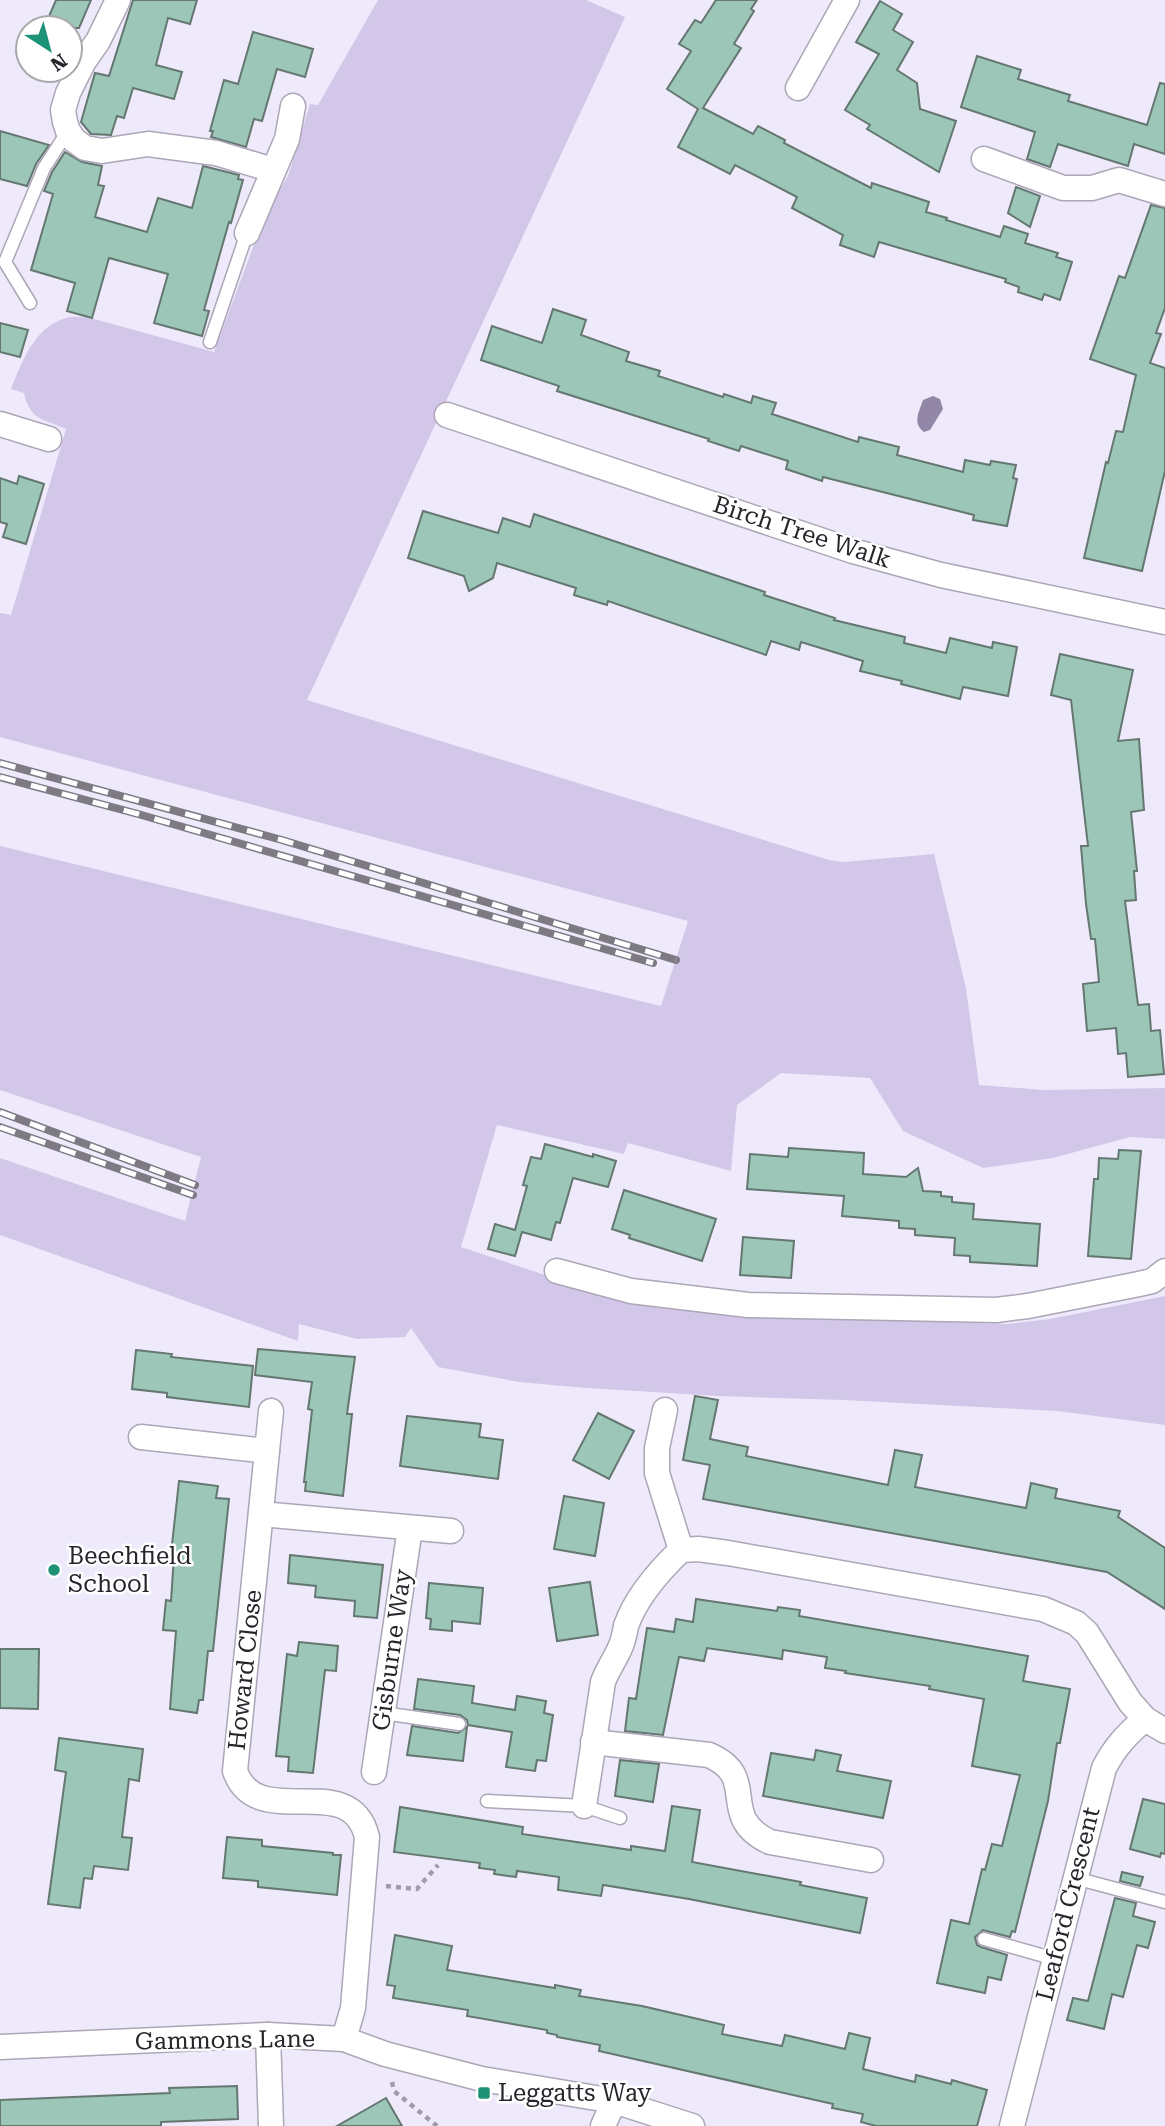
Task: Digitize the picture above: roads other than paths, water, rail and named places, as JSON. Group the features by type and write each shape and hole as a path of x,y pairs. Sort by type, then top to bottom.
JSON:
{"street":[{"path":"118,0 68,93 63,110 68,131 85,148 93,150 162,145 216,153 273,170"},
{"path":"798,88 847,0"},
{"path":"247,233 287,139 293,106"},
{"path":"984,159 1063,188 1092,188 1119,180 1165,194"},
{"name":"Birch Tree Walk","path":"447,415 853,551 941,575 1165,622"},
{"path":"0,424 49,439"},
{"path":"557,1271 631,1291 748,1305 996,1310 1065,1300 1152,1281 1165,1270"},
{"path":"665,1410 657,1448 657,1473 681,1550"},
{"name":"Howard Close","path":"271,1411 235,1770 242,1786 258,1797 339,1803 356,1813 365,1827 367,1837 353,2008 344,2039"},
{"path":"141,1437 267,1451"},
{"path":"261,1514 452,1531"},
{"name":"Gisburne Way","path":"374,1772 410,1528"},
{"path":"584,1806 607,1669 622,1644 627,1625 653,1580 681,1550 728,1553 1043,1609 1076,1623 1087,1633 1130,1702 1155,1725"},
{"name":"Leaford Crescent","path":"1012,2126 1104,1768 1125,1736 1155,1725"},
{"path":"593,1742 709,1755 722,1761 733,1773 742,1819 760,1837 770,1842 871,1860"},
{"path":"268,2035 271,2126"},
{"name":"Gammons Lane","path":"0,2047 268,2035 344,2039 385,2054 482,2079 614,2101 692,2126"},
{"path":"603,2126 614,2101"}],"lane":[{"path":"30,303 5,262 44,169 68,131"},
{"path":"210,342 247,233"},
{"path":"383,1713 459,1724"},
{"path":"488,1801 584,1806 621,1818"},
{"path":"1075,1878 1165,1902"},
{"path":"984,1938 1055,1959"}],"railway":[{"path":"0,763 282,840 676,960"},
{"path":"0,777 138,814 653,963"},
{"path":"0,1112 195,1185"},
{"path":"0,1127 193,1195"}],"place":[{"name":"Beechfield School","path":"54,1570"},
{"name":"Leggatts Way","path":"484,2093"}]}
